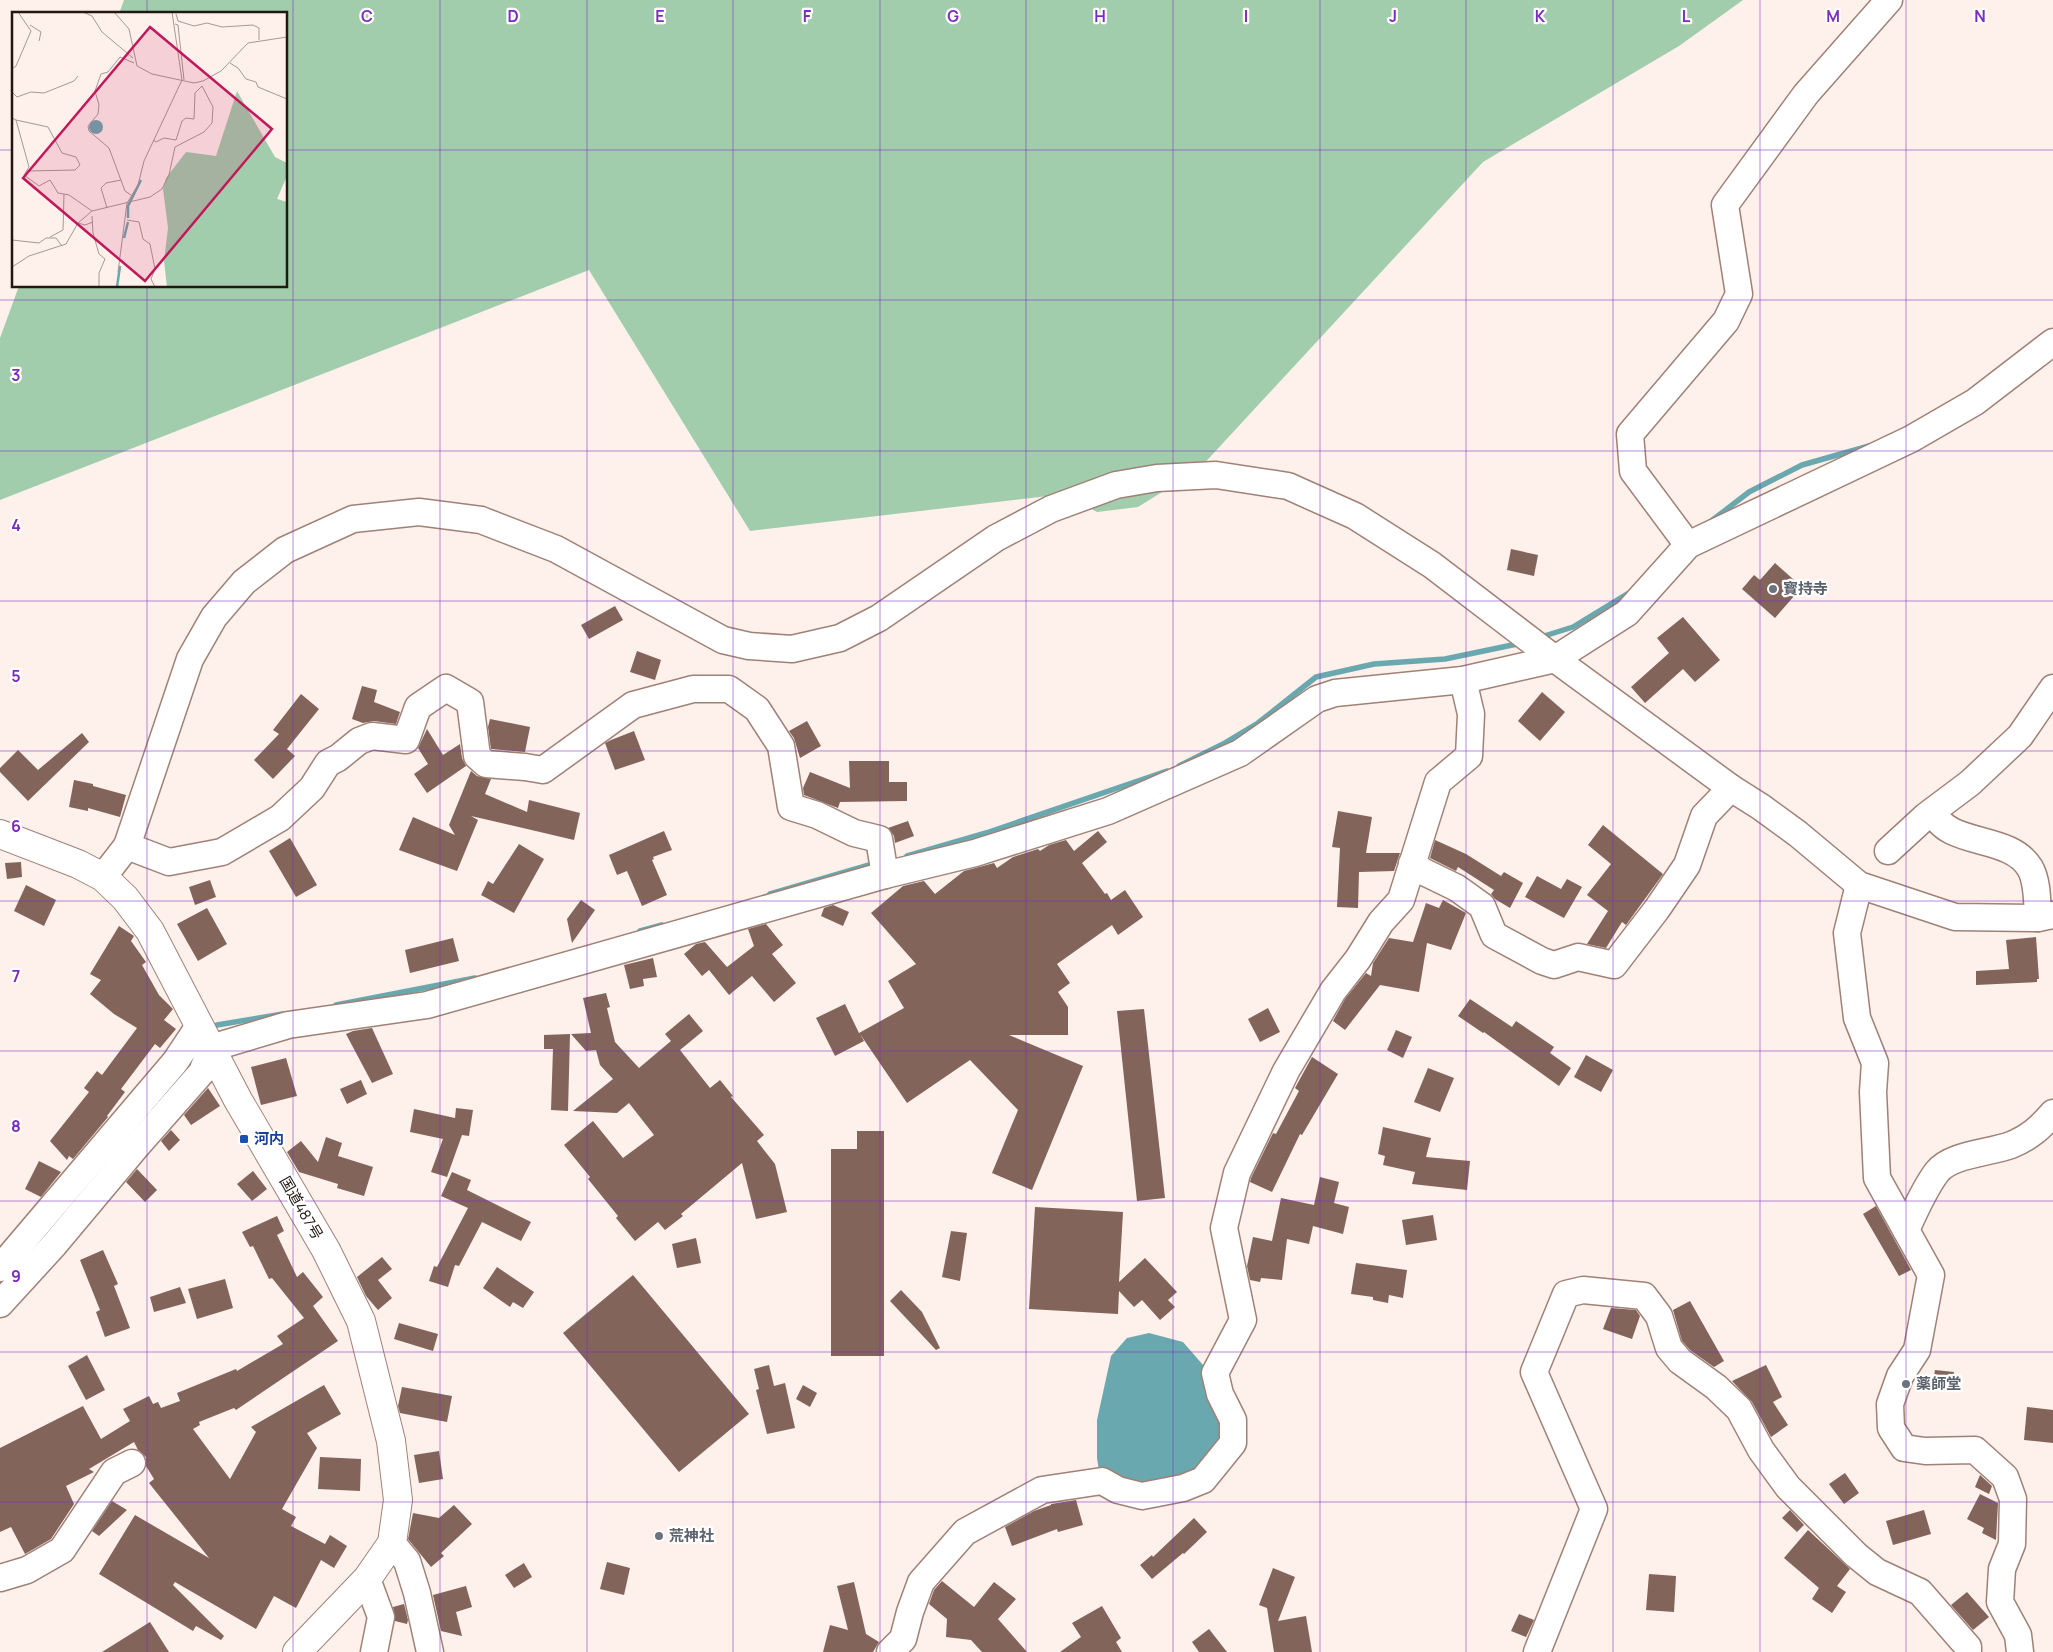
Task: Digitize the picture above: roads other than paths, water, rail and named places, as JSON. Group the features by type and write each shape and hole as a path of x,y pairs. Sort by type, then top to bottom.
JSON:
{"highway":[{"name":"国道487号","path":"0,834 78,864 103,877 125,898 150,931 238,1100 326,1250 361,1321 391,1441 398,1500 392,1543 367,1579 297,1652"}],"street":[{"path":"1688,545 1633,471 1630,434 1726,321 1739,294 1725,204 1806,94 1888,0"},
{"path":"0,1268 175,1062 205,1037 428,1005 885,875 975,853 1108,811 1240,754 1317,699 1335,693 1463,680 1555,659 1627,613 1688,545 1911,440 1975,402 2053,342"},
{"path":"103,877 127,846 190,659 214,617 244,582 285,550 353,519 419,512 481,520 556,549 723,640 749,646 792,649 840,638 879,618 996,538 1052,509 1116,485 1157,478 1216,475 1288,486 1355,516 1432,565 1555,659 1731,788 1798,834 1859,886 1956,917 2046,916 2030,868 2012,850 1945,828 1936,818 1933,811"},
{"path":"890,1652 903,1639 921,1582 965,1532 1042,1490 1102,1481 1118,1490 1142,1496 1183,1488 1203,1480 1233,1443 1233,1420 1220,1394 1215,1373 1243,1320 1224,1228 1237,1173 1286,1071 1333,991 1358,959 1382,922 1401,900 1438,782 1469,756 1471,714 1463,680"},
{"path":"127,846 169,862 222,852 280,818 312,788 328,763 338,758 359,740 372,736 406,740 418,707 446,688 470,702 477,756 486,764 543,770 633,705 693,689 729,689 757,709 781,746 792,807 817,815 854,833 879,839 885,875"},
{"path":"1888,851 1933,811 1970,783 2020,736 2053,688"},
{"path":"1412,863 1422,871 1457,888 1482,906 1494,935 1542,962 1554,966 1578,957 1614,965 1657,909 1687,865 1704,816 1731,788"},
{"path":"1859,886 1847,932 1857,1018 1875,1063 1873,1092 1877,1178 1931,1275 1917,1350 1900,1376 1890,1404 1891,1428 1904,1448 1925,1451 1975,1450 2004,1477 2013,1500 2012,1544 2002,1569 2000,1602 2018,1634 2020,1652"},
{"path":"0,1304 54,1245 202,1072 205,1037"},
{"path":"1906,1230 1937,1172 1951,1161 1994,1151 2013,1144 2035,1132 2053,1113"},
{"path":"1537,1652 1594,1509 1534,1372 1566,1294 1583,1290 1644,1296 1659,1316 1669,1348 1680,1362 1716,1387 1739,1409 1761,1450 1788,1487 1842,1544 1856,1556 1877,1572 1920,1592 1968,1646 1968,1652"},
{"path":"0,1578 27,1570 62,1550 114,1472 132,1463"},
{"path":"392,1543 407,1561 417,1593 430,1652"},
{"path":"367,1579 382,1617 374,1652"}],"water":[{"path":"1149,1333 1183,1342 1203,1365 1206,1380 1228,1432 1201,1472 1154,1488 1099,1471 1097,1458 1097,1420 1111,1356 1127,1338"}],"waterway":[{"path":"1710,522 1749,492 1802,465 1869,446"},
{"path":"1541,637 1573,627 1632,591"},
{"path":"1179,766 1223,744 1258,723 1316,677 1374,664 1445,659 1522,643"},
{"path":"907,856 986,833 1167,771"},
{"path":"770,894 876,863"},
{"path":"640,931 662,925"},
{"path":"336,1005 475,978"},
{"path":"217,1025 283,1014"}],"place":[{"name":"寳持寺","path":"1773,589"},
{"name":"河内","path":"244,1139"},
{"name":"薬師堂","path":"1906,1384"},
{"name":"荒神社","path":"659,1536"}]}
